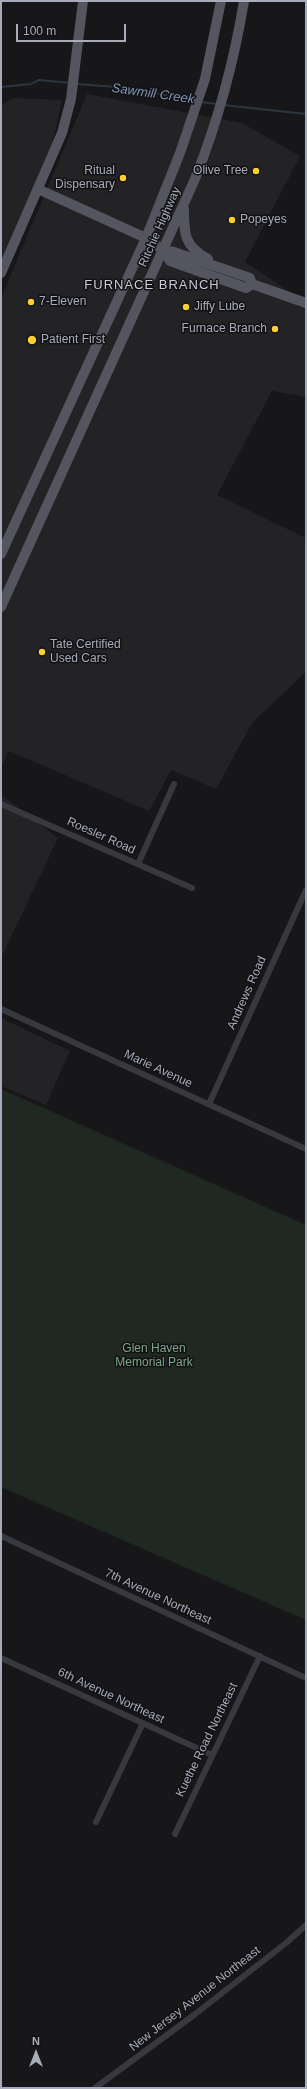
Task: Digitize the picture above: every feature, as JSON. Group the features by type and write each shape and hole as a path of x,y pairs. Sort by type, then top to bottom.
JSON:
{"main road":[{"path":"1,273 59,142 70,99 83,1"},
{"name":"Ritchie Highway","path":"1,554 146,238 180,153 205,79 222,1"},
{"name":"Ritchie Highway","path":"1,607 164,250 208,148 220,111 244,1"},
{"path":"38,189 146,238 164,250 250,278 252,284"},
{"path":"184,205 185,230 192,249 233,272"},
{"path":"164,250 170,261 246,288 252,284"},
{"path":"252,284 306,303"}],"street":[{"path":"138,864 174,784"},
{"name":"Roesler Road","path":"1,804 192,888"},
{"name":"Andrews Road","path":"209,1104 306,890"},
{"name":"Marie Avenue","path":"1,1009 306,1149"},
{"name":"7th Avenue Northeast","path":"1,1536 306,1678"},
{"name":"Kuethe Road Northeast","path":"175,1834 260,1656"},
{"name":"6th Avenue Northeast","path":"1,1658 212,1755"},
{"path":"96,1822 143,1723"},
{"name":"New Jersey Avenue Northeast","path":"95,2088 194,2015 286,1943 306,1925"}],"shaded area":[{"path":"87,94 242,123 300,156 245,262 306,303 306,397 272,391 217,495 306,538 306,672 252,723 216,789 171,770 149,811 9,751 1,767 1,298"},
{"path":"14,98 62,100 53,141 1,260 1,105"},
{"path":"1,795 58,838 1,958"},
{"path":"1,1018 70,1051 46,1105 1,1086"}],"green space":[{"name":"Glen Haven Memorial Park","path":"1,1089 306,1225 306,1620 1,1487"}],"waterway":[{"name":"Sawmill Creek","path":"1,87 31,84 39,80 71,83"},
{"name":"Sawmill Creek","path":"77,84 130,88 195,101"},
{"name":"Sawmill Creek","path":"201,102 217,104"},
{"name":"Sawmill Creek","path":"223,105 306,114"}],"place":[{"name":"Olive Tree","path":"256,171"},
{"name":"Ritual Dispensary","path":"123,178"},
{"name":"Popeyes","path":"232,220"},
{"name":"7-Eleven","path":"31,302"},
{"name":"Jiffy Lube","path":"186,307"},
{"name":"Furnace Branch","path":"275,329"},
{"name":"Patient First","path":"32,340"},
{"name":"Tate Certified Used Cars","path":"42,652"}],"district":[{"name":"FURNACE BRANCH","path":"152,285"}]}
